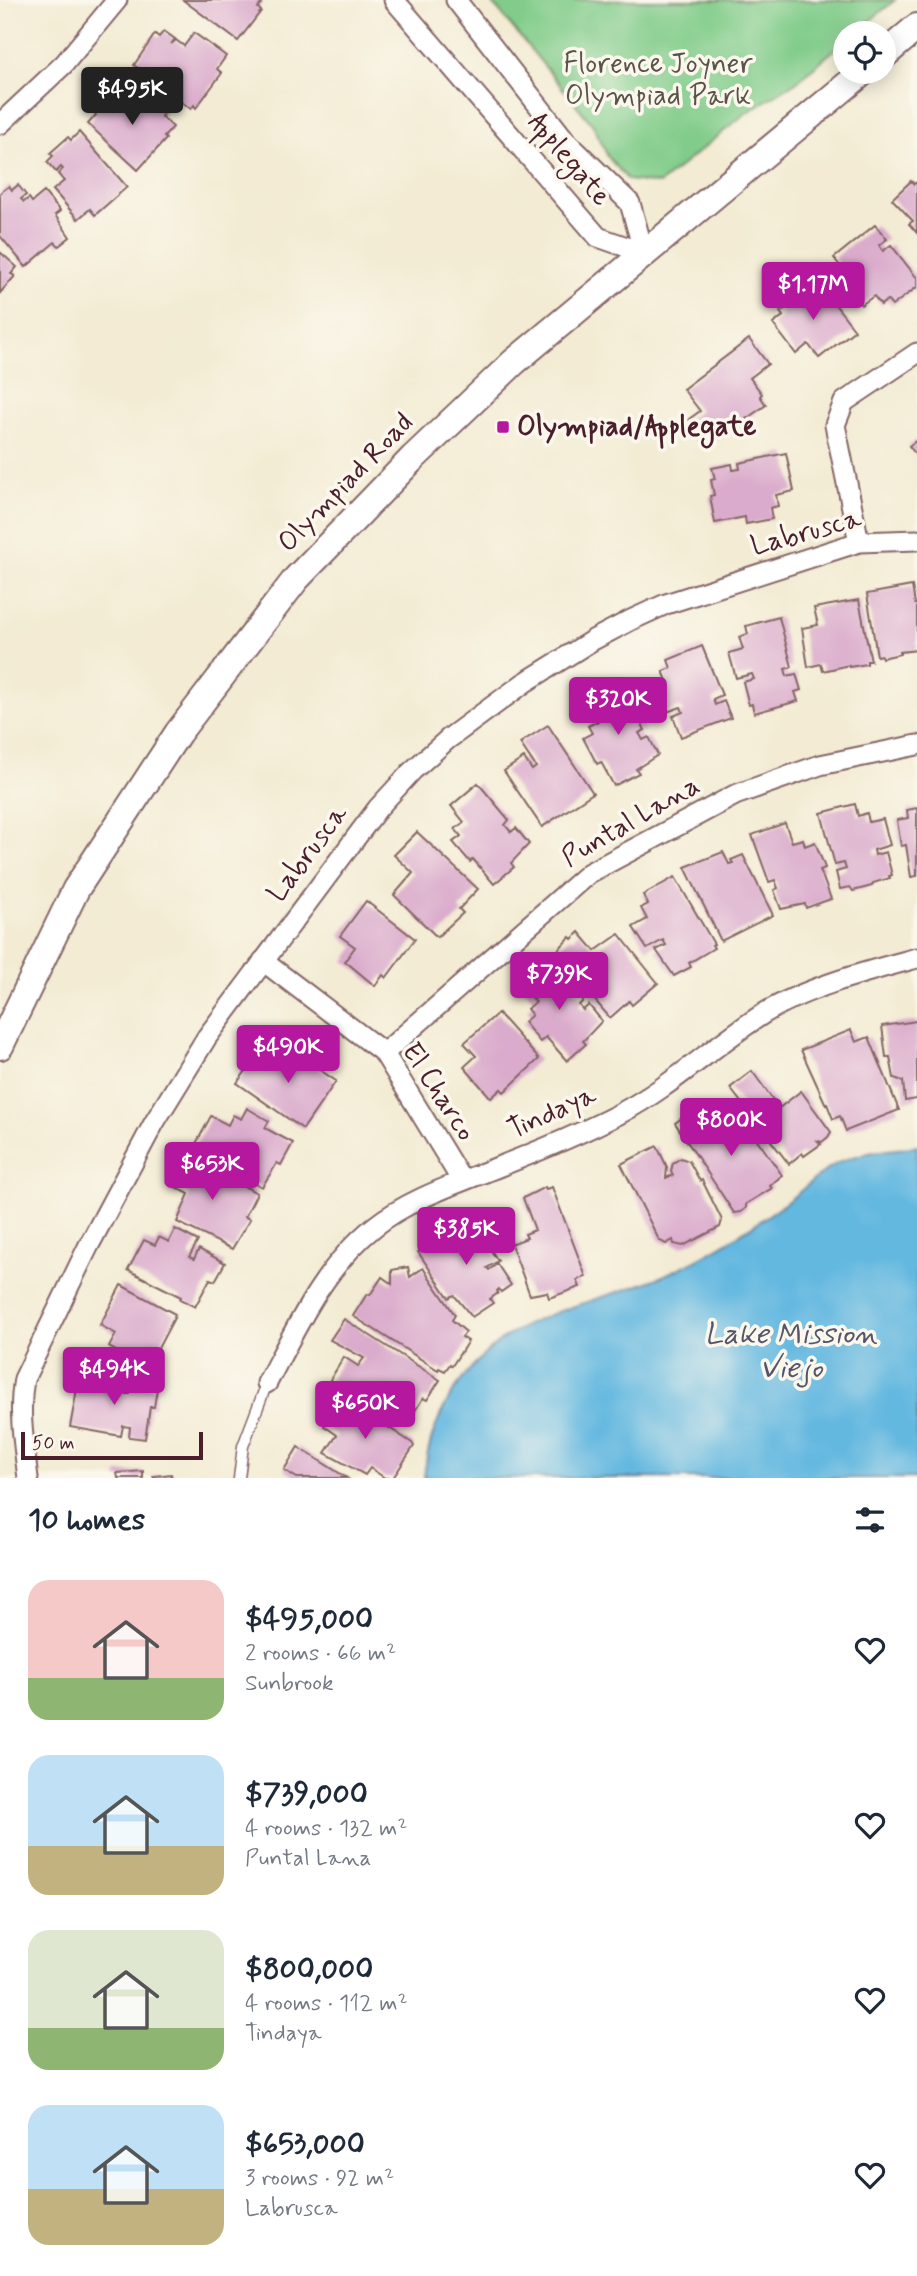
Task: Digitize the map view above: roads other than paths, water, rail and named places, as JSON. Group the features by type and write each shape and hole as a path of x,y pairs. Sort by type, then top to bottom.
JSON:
{"main road":[{"path":"896,44 917,27"},
{"name":"Olympiad Road","path":"0,1046 76,889 178,733 296,579 413,458 514,362 848,84"}],"street":[{"path":"0,124 64,64 117,0"},
{"name":"Applegate","path":"394,0 597,237 644,253"},
{"name":"Applegate","path":"456,0 566,141 630,203 644,253"},
{"path":"859,542 835,425 844,402 917,352"},
{"name":"Labrusca","path":"28,1478 21,1411 24,1379 88,1247 154,1123 207,1037 378,808 421,763 486,709 593,639 666,604 859,542 917,540"},
{"name":"Puntal Lana","path":"383,1053 589,873 735,795 820,765 917,745"},
{"name":"Tindaya","path":"267,1383 306,1309 330,1274 374,1226 406,1206 569,1138 622,1112 765,1013 826,986 917,958"},
{"name":"El Charco","path":"263,961 383,1053 462,1181"}],"lane":[{"path":"239,1478 243,1446 267,1383"}],"water":[{"name":"Lake Mission Viejo","path":"917,1146 917,1478 424,1478 431,1440 446,1405 480,1359 511,1334 553,1314 645,1283 696,1260 756,1224 827,1169 843,1160"}],"place":[{"name":"Olympiad/Applegate","path":"503,427"}],"park label":[{"name":"Florence Joyner Olympiad Park","path":"658,80"}]}
